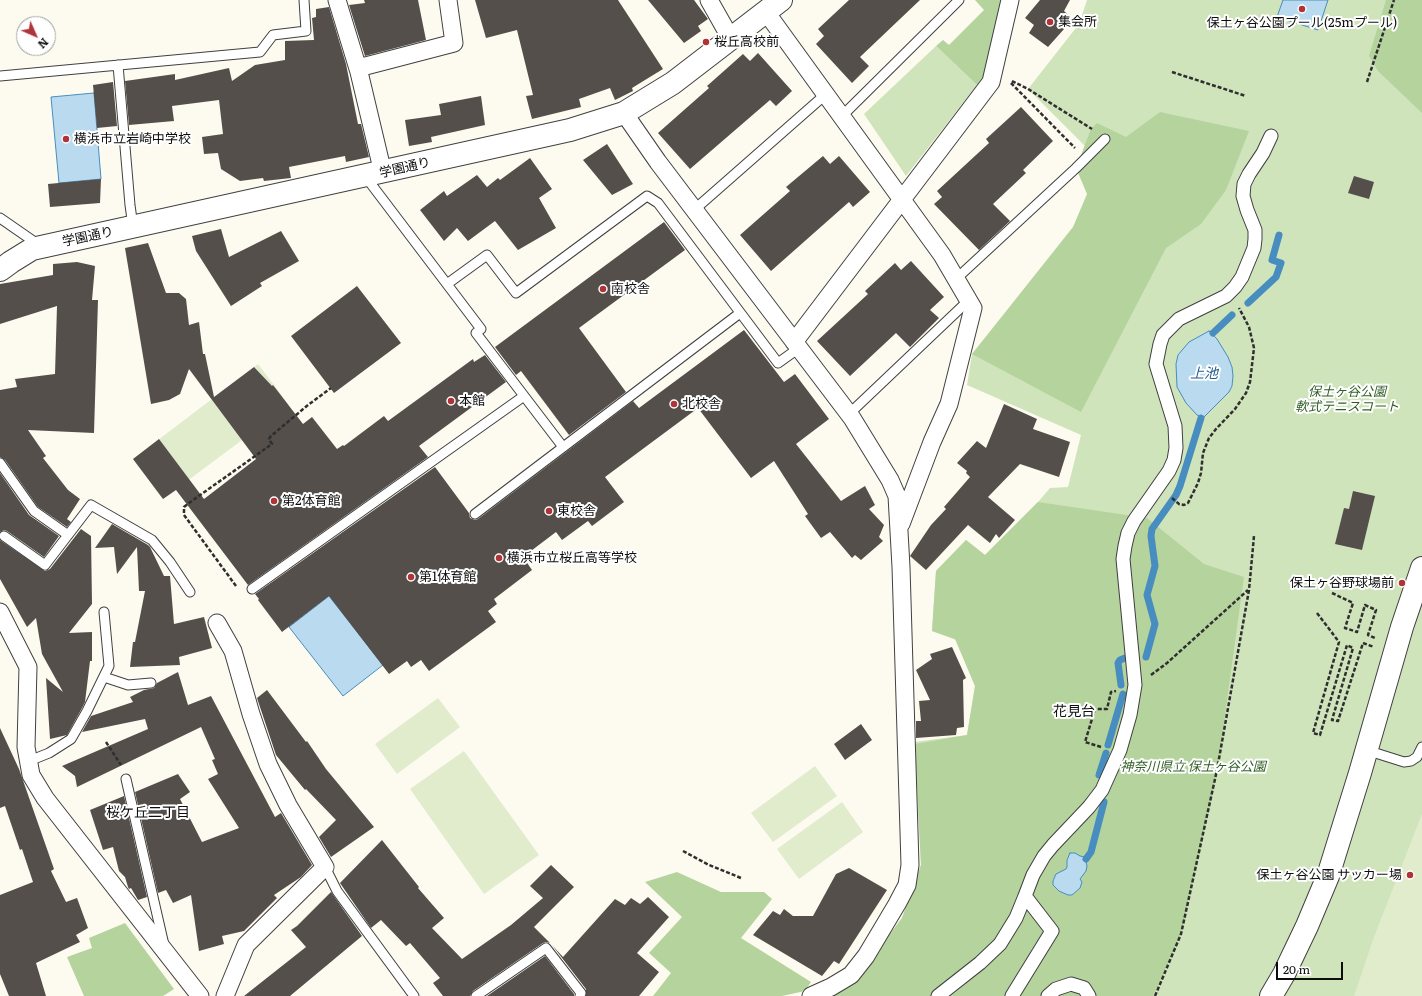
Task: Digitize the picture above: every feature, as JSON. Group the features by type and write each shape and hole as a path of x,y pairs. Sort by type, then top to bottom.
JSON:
{"street":[{"path":"337,0 358,68 374,174"},
{"path":"358,68 454,43 448,0"},
{"path":"709,0 731,39"},
{"path":"796,345 902,199 991,82 1010,0"},
{"path":"774,6 841,117 942,255 973,308 949,404 932,442 899,528"},
{"name":"学園通り","path":"0,270 32,249 570,130 624,113 673,83 774,6"},
{"path":"624,113 694,210 850,414 890,480 897,496 910,865 907,885 898,904 866,956 851,975 831,987 809,995"},
{"path":"938,996 980,963 1000,944 1016,918 1033,875 1044,856 1102,790 1120,750 1130,715 1135,685 1123,559 1125,546 1128,533 1134,521 1169,471 1174,460 1176,448 1175,426 1156,364 1160,344 1163,335 1179,318 1226,296 1235,288 1242,277 1254,248 1255,239 1255,230 1243,196 1244,184 1263,153 1271,136"},
{"path":"1271,996 1287,968 1328,876 1402,627 1422,568"},
{"path":"2,622 28,667 26,747 31,775 45,798 200,996"},
{"path":"217,623 233,651 251,714 268,764 288,805 325,867 246,945 225,996"},
{"path":"1012,996 1052,931 1025,896"},
{"path":"1048,996 1056,989 1071,984 1084,988 1089,996"}],"lane":[{"path":"0,76 260,52 273,35 306,31 304,0"},
{"path":"841,117 959,0"},
{"path":"118,65 133,227"},
{"path":"694,210 826,94"},
{"path":"956,279 1086,158 1105,138"},
{"path":"374,174 447,284 481,329 476,333 563,447"},
{"path":"447,284 487,254 516,293 647,196 658,203 778,363 796,345"},
{"path":"0,218 42,247"},
{"path":"850,414 968,300"},
{"path":"476,514 740,313"},
{"path":"252,589 524,396"},
{"path":"0,463 34,511 68,536"},
{"path":"4,536 45,565 91,504 152,540 170,562 190,592"},
{"path":"29,761 49,753 72,739 88,711 109,666 104,612"},
{"path":"104,677 128,685 151,683"},
{"path":"1366,750 1404,762 1411,761 1417,757 1422,746"},
{"path":"126,778 166,953"},
{"path":"325,867 337,891 414,996"},
{"path":"476,996 546,948 581,993 580,996"}],"path":[{"path":"1367,82 1394,0"},
{"path":"1172,72 1246,96"},
{"path":"1010,83 1086,158"},
{"path":"1028,89 1105,138"},
{"path":"1168,496 1179,504 1184,505 1188,503 1198,484 1201,473 1203,453 1209,438 1235,409 1246,393 1250,382 1254,348 1251,334 1242,311 1228,293"},
{"path":"252,589 245,591 238,589 184,515 184,507 272,444 270,439 271,436 331,388"},
{"path":"1155,996 1181,934 1217,770 1249,590 1254,536"},
{"path":"1148,677 1167,663 1249,590"},
{"path":"1332,593 1353,603 1345,628 1357,632 1365,605 1376,610 1368,635"},
{"path":"1317,613 1339,642 1313,733 1320,735 1347,645 1353,648 1332,720 1338,721 1363,643 1380,649"},
{"path":"1106,748 1084,742 1095,709 1107,709 1111,692 1121,690"},
{"path":"106,742 122,768"},
{"path":"683,851 709,865 741,878"}],"green space":[{"path":"975,0 1001,0 984,76 977,85 936,46 943,40 949,45 984,10"},
{"name":"神奈川県立 保土ヶ谷公園","path":"1087,0 1422,0 1422,996 827,996 861,972 902,918 921,865 914,742 967,735 975,686 956,640 932,631 936,571 966,540 985,555 1050,488 1068,487 1081,435 967,385 972,354 1075,229 1102,163 1028,89 1079,24"},
{"path":"1386,0 1422,0 1422,113 1378,71 1369,56"},
{"path":"936,46 977,85 906,176 864,114"},
{"path":"1160,112 1249,131 1226,190 1201,224 1166,248 1081,412 972,354 1073,227 1087,194 1076,168 1091,129 1097,123 1126,137"},
{"path":"258,364 289,405 163,499 133,459"},
{"path":"1038,502 1147,518 1204,564 1244,577 1217,773 1181,934 1153,996 827,996 861,972 902,918 921,865 915,744 967,735 975,686 955,639 932,631 936,571 966,540 985,555"},
{"path":"438,698 460,727 397,774 375,744"},
{"path":"464,751 539,855 484,894 410,789"},
{"path":"815,766 837,796 773,842 751,813"},
{"path":"842,802 863,832 799,879 777,849"},
{"name":"保土ヶ谷公園 サッカー場","path":"1422,814 1422,996 1354,996 1374,937"},
{"path":"677,872 721,892 764,892 772,899 741,938 811,982 805,991 782,996 653,996 671,973 649,953 682,917 645,882"},
{"path":"125,923 174,989 163,996 84,996 67,957 92,948 89,938"}],"water":[{"name":"保土ヶ谷公園プール(25mプール)","path":"1283,0 1328,0 1318,30 1277,17"},
{"path":"94,93 101,179 59,183 51,97"},
{"name":"上池","path":"1209,331 1217,339 1228,357 1232,367 1233,376 1232,386 1229,392 1203,418 1197,415 1186,403 1177,387 1176,364 1178,355 1189,342"},
{"path":"329,596 383,665 343,696 289,627"},
{"path":"1070,853 1075,853 1085,857 1087,860 1087,866 1086,871 1080,879 1082,882 1080,888 1072,895 1068,895 1059,891 1053,885 1053,881 1056,874 1066,869 1067,860"}],"building":[{"path":"364,0 418,0 426,40 365,56 349,5 365,3"},
{"path":"475,0 618,0 663,69 632,88 633,91 615,100 610,88 579,99 581,107 532,119 526,96 533,95 517,30 486,38"},
{"path":"648,0 694,0 708,19 698,26 701,31 684,43"},
{"path":"849,0 920,0 860,57 869,66 852,83 816,44 824,36 818,29"},
{"name":"集会所","path":"1040,0 1070,0 1064,11 1073,19 1048,47 1029,33 1034,25 1025,18"},
{"path":"329,7 346,64 358,124 361,124 369,157 346,162 345,156 289,167 291,178 264,181 263,178 240,181 221,169 218,153 204,154 202,137 223,134 219,100 172,106 174,121 129,125 125,81 175,74 175,80 229,68 232,81 255,65 285,60 285,41 314,40 312,18 316,17 316,9"},
{"path":"758,53 792,91 776,106 770,100 690,169 658,133 709,88 707,86 743,54 750,61"},
{"path":"113,82 117,126 97,128 93,85"},
{"path":"481,96 485,125 431,137 432,142 409,146 405,120 441,115 439,104"},
{"path":"1021,107 1053,141 1023,170 1026,173 993,204 1010,221 979,250 934,204 942,197 937,191 989,143 986,139"},
{"path":"607,144 633,184 612,195 583,160"},
{"path":"823,156 830,164 839,156 870,192 853,207 849,202 771,271 740,235 790,191 786,187"},
{"path":"530,158 552,189 539,198 556,228 518,250 495,221 468,241 457,228 444,241 420,210 444,191 447,196 477,175 487,187 498,178 500,180"},
{"path":"1354,176 1374,182 1369,199 1348,193"},
{"path":"101,179 100,203 50,207 48,184"},
{"path":"664,222 685,250 579,328 626,392 569,435 521,371 516,375 495,347"},
{"path":"221,229 229,257 281,231 299,261 260,283 262,286 231,306 196,251 192,236"},
{"path":"148,243 166,293 179,293 186,299 189,325 199,322 203,354 205,354 214,397 254,367 272,386 273,385 303,424 312,417 337,449 343,445 344,446 384,416 388,421 473,359 474,362 485,355 506,382 419,446 428,457 248,585 176,490 163,499 133,459 159,439 204,499 256,459 189,369 180,394 169,400 151,404 125,248"},
{"path":"911,261 944,297 930,310 939,318 910,347 896,333 850,376 817,341 868,294 865,291 895,263 901,270"},
{"path":"77,262 95,266 92,300 98,300 94,433 28,430 46,456 43,458 68,490 80,499 67,519 71,522 67,527 38,507 5,460 0,457 0,390 17,387 15,379 55,374 57,306 0,324 0,284 53,275 53,264"},
{"path":"357,286 401,343 334,393 291,336"},
{"path":"744,330 784,382 795,374 829,419 796,444 841,501 865,486 875,505 869,509 884,525 879,537 883,541 861,560 855,555 852,558 830,532 821,538 805,516 808,514 774,461 751,478 698,408 605,477 624,502 592,526 588,521 562,540 556,532 523,557 532,570 494,599 497,604 488,611 496,622 429,671 421,660 411,667 407,661 389,674 329,596 282,632 258,600 259,599 255,594 435,467 469,513 470,518 475,520 478,519 633,401 639,408"},
{"path":"1004,404 1037,419 1033,429 1070,442 1059,477 1020,464 988,497 1015,520 999,538 996,534 990,543 968,525 926,570 910,556 931,525 946,509 944,507 970,477 966,473 967,471 957,463 977,441 986,448"},
{"path":"0,473 29,515 59,536 44,557 7,531 4,530 0,532"},
{"path":"1353,491 1375,496 1362,550 1335,544 1344,508 1349,509"},
{"path":"112,524 150,547 164,576 170,576 174,624 204,617 212,648 179,657 180,665 130,667 133,642 135,642 145,591 139,591 137,547 117,574 114,547 95,548"},
{"path":"81,529 91,536 92,604 69,633 92,632 92,661 90,661 85,702 82,708 67,735 50,739 46,678 63,692 42,654 36,618 27,627 0,579 0,540 45,571 50,569"},
{"path":"952,647 966,678 963,680 964,727 957,728 956,735 916,738 916,721 921,721 919,701 930,700 916,670 932,659 930,654"},
{"path":"178,672 188,705 211,696 275,817 281,813 312,865 301,877 274,895 277,898 244,931 222,936 224,944 199,951 191,895 173,903 166,890 158,893 135,792 178,774 190,792 180,799 202,842 239,828 208,779 218,774 212,760 215,759 201,727 77,787 75,776 62,766 148,729 145,719 82,732 91,716 133,702 130,697 144,690 154,688 157,683"},
{"path":"267,690 306,742 307,741 326,769 374,827 331,857 319,837 336,820 306,789 305,790 276,755 257,698"},
{"path":"861,724 872,740 845,760 834,744"},
{"path":"0,728 19,769 54,869 51,871 66,902 77,898 88,928 76,935 80,942 36,963 46,996 9,996 0,974 0,895 33,882 5,806 0,808"},
{"path":"124,796 147,897 138,900 131,888 129,889 125,877 119,871 113,847 103,850 90,810"},
{"path":"382,840 419,887 418,888 444,918 432,928 462,959 511,925 543,898 530,886 551,865 574,887 534,927 550,943 543,943 473,991 470,996 443,996 433,983 440,978 410,943 406,946 381,920 371,928 340,883"},
{"path":"849,868 887,890 839,964 834,961 822,976 753,935 773,911 780,915 784,909 793,916 813,916 836,874"},
{"path":"331,892 362,936 290,996 244,996 306,947 291,930 297,926"},
{"path":"648,897 669,917 637,953 659,972 639,996 586,996 586,989 552,945 563,957 615,899 625,905 631,898 640,904"},
{"path":"545,956 574,996 487,996"}],"waterway":[{"path":"1248,303 1276,277 1281,263 1272,260 1279,235"},
{"path":"1213,333 1232,315"},
{"path":"1146,657 1155,624 1147,595 1155,566 1151,536 1152,529 1176,495 1180,486 1201,418"},
{"path":"1121,685 1118,663 1120,660 1125,658"},
{"path":"1108,745 1123,694"},
{"path":"1099,775 1106,753"},
{"path":"1086,859 1091,852 1104,802"}],"place":[{"name":"保土ヶ谷公園プール(25mプール)","path":"1302,9"},
{"name":"集会所","path":"1050,22"},
{"name":"桜丘高校前","path":"706,42"},
{"name":"横浜市立岩崎中学校","path":"66,139"},
{"name":"南校舎","path":"603,289"},
{"name":"本館","path":"451,401"},
{"name":"北校舎","path":"674,404"},
{"name":"第2体育館","path":"274,501"},
{"name":"東校舎","path":"549,511"},
{"name":"横浜市立桜丘高等学校","path":"499,558"},
{"name":"第1体育館","path":"411,577"},
{"name":"保土ヶ谷野球場前","path":"1402,583"},
{"name":"保土ヶ谷公園 サッカー場","path":"1410,875"}],"district":[{"name":"花見台","path":"1074,712"},
{"name":"桜ケ丘二丁目","path":"148,813"}],"park label":[{"name":"保土ヶ谷公園 軟式テニスコート","path":"1347,400"}]}
